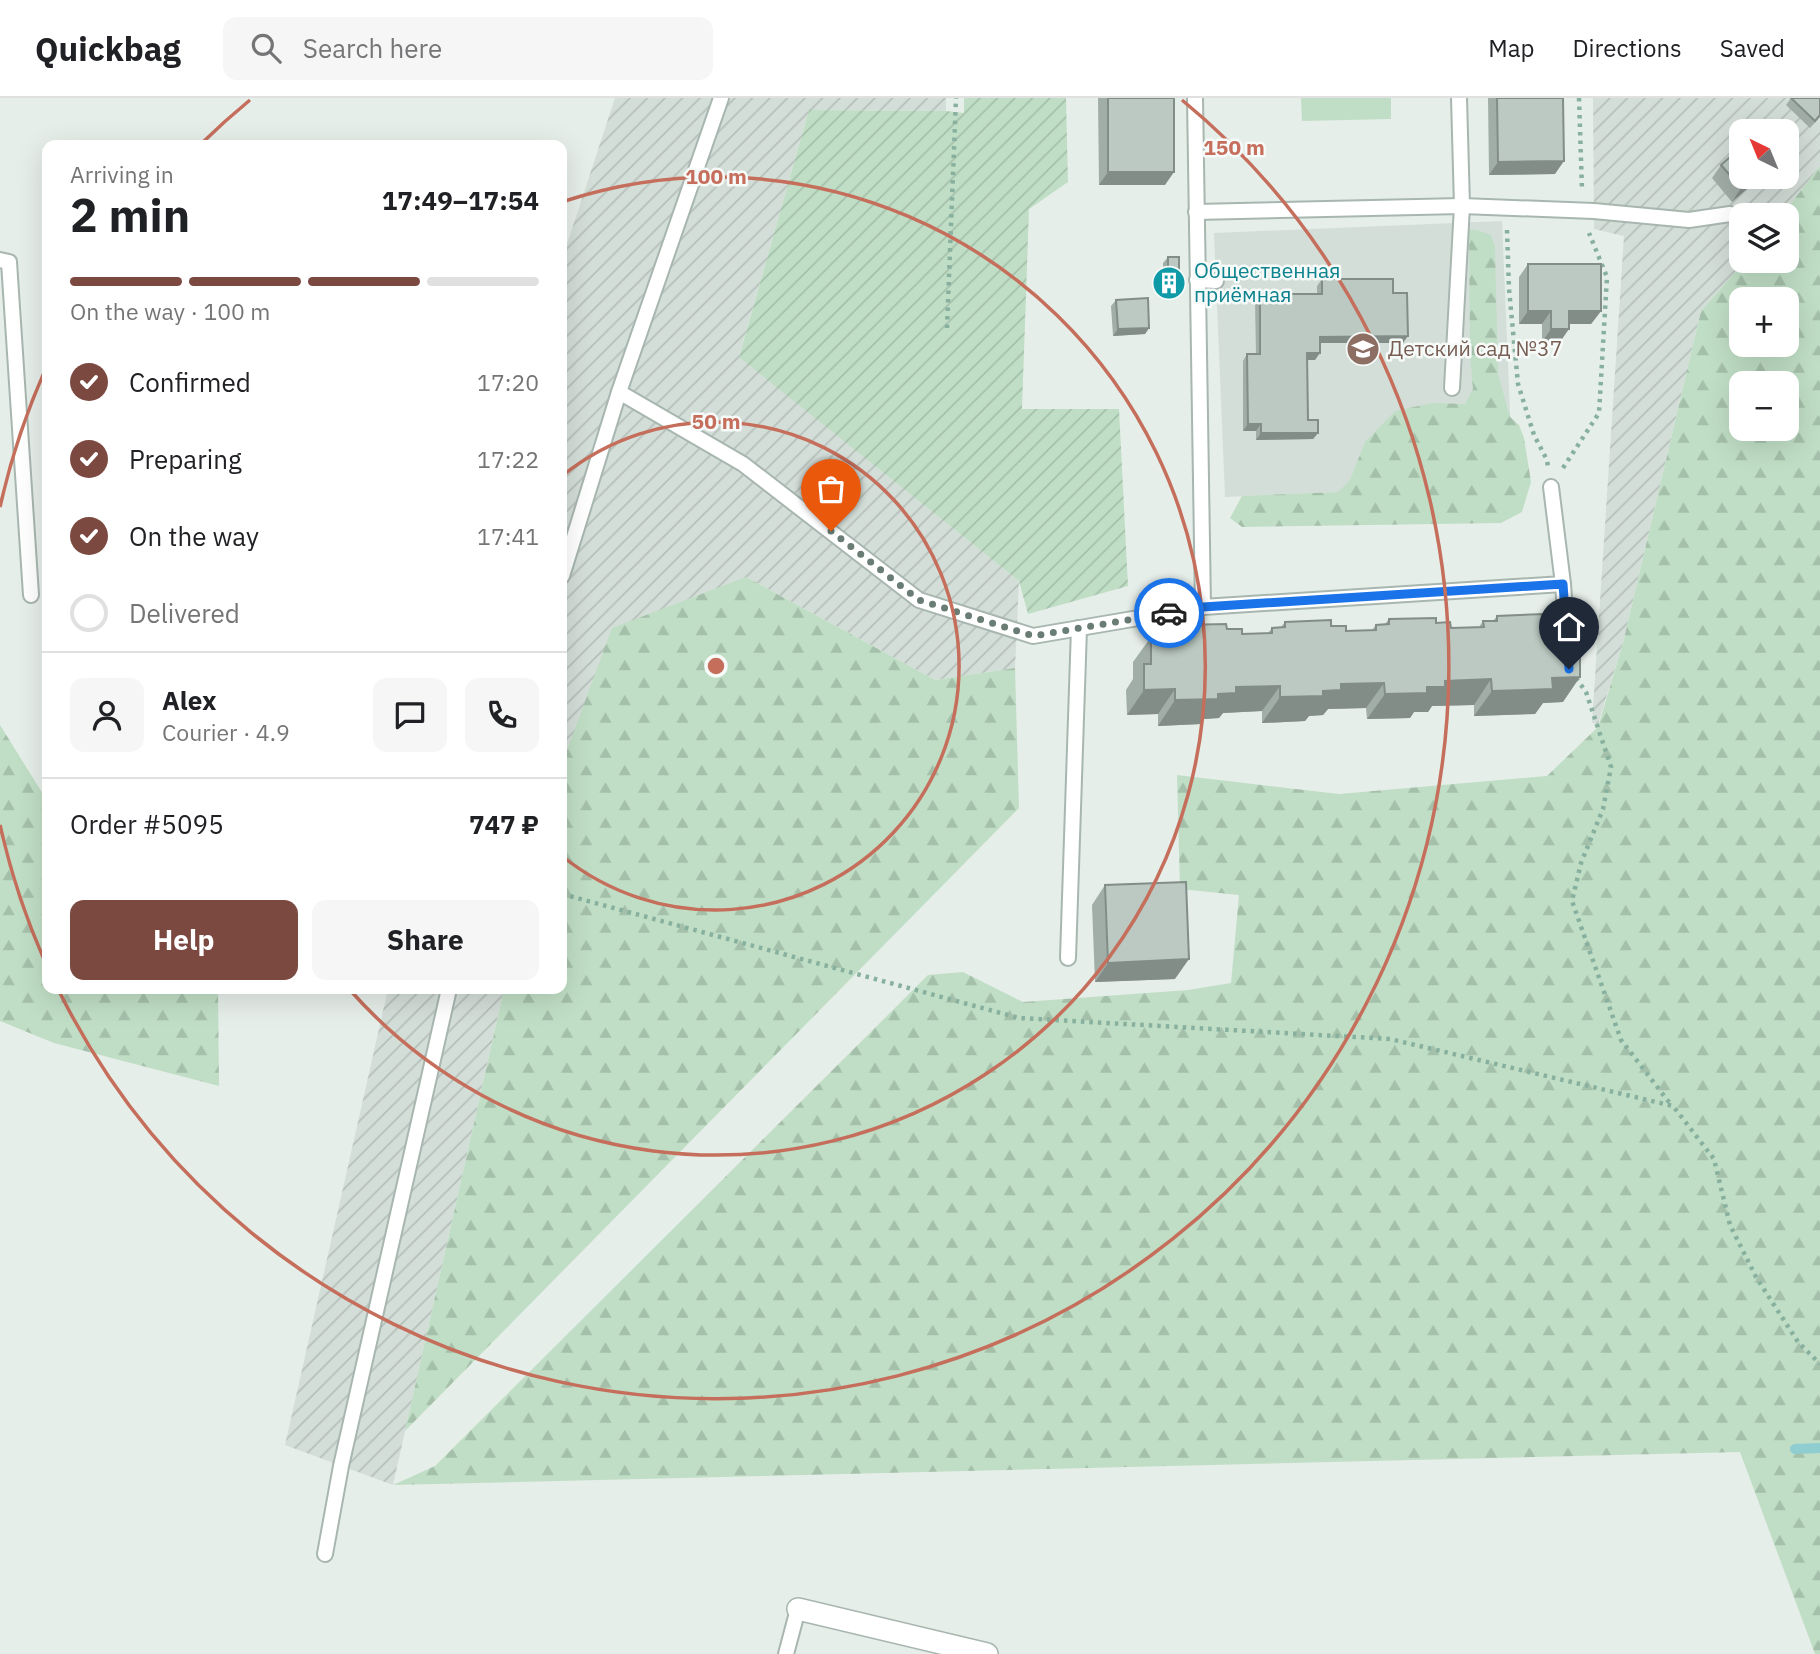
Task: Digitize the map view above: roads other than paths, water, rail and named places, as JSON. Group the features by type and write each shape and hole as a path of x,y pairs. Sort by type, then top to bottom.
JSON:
{"street":[{"path":"799,1609 987,1654"}],"lane":[{"path":"567,560 619,392 721,98"},
{"path":"1195,98 1203,607"},
{"path":"1452,388 1462,206 1459,98"},
{"path":"1196,212 1462,206 1582,211 1689,220 1729,214"},
{"path":"0,260 9,262 31,595"},
{"path":"1198,280 1216,281"},
{"path":"619,392 743,464 919,600 1033,636 1203,607 1563,584"},
{"path":"1551,487 1563,584 1569,669"},
{"path":"1068,957 1079,628"},
{"path":"325,1554 341,1466 448,994"},
{"path":"786,1654 799,1609"}],"waterway":[{"path":"1795,1449 1820,1448"}],"place":[{"name":"Общественная приёмная","path":"1169,283"},
{"name":"Детский сад №37","path":"1363,349"}]}
